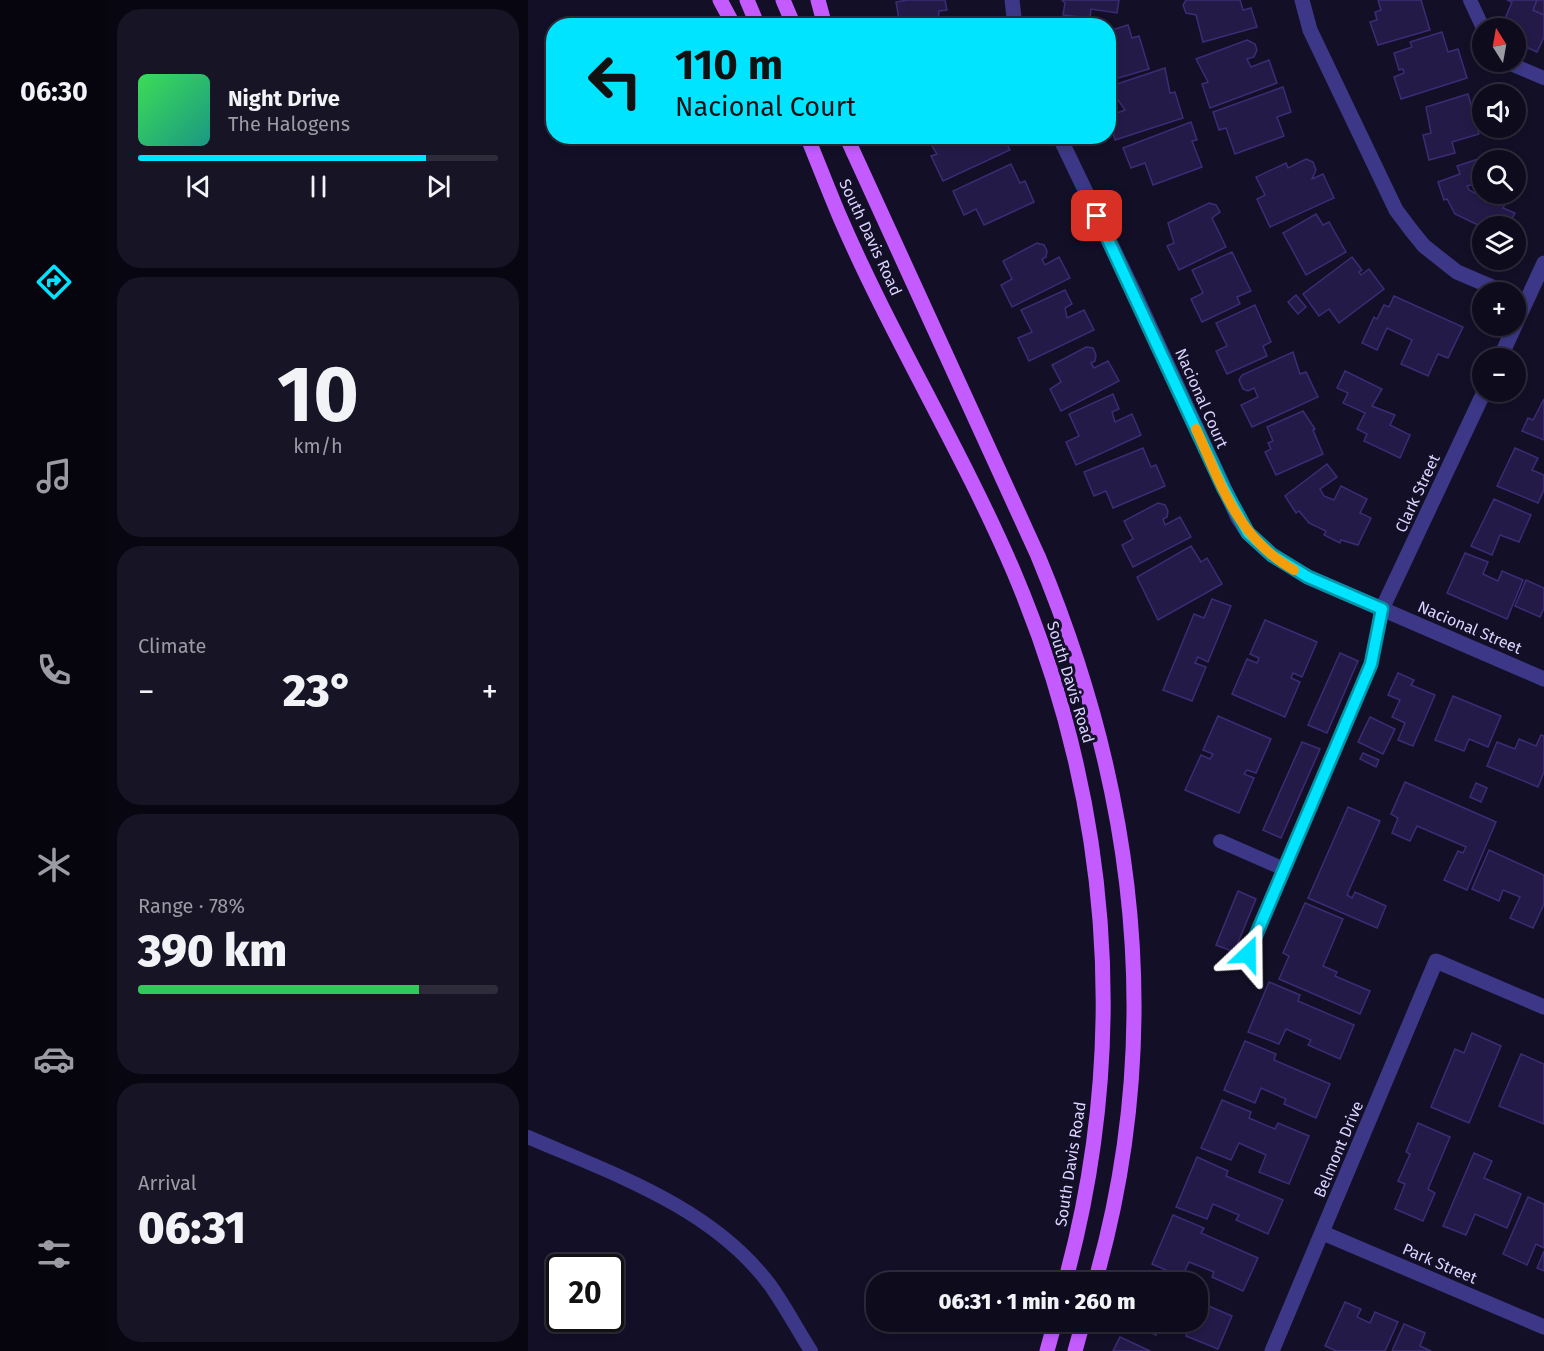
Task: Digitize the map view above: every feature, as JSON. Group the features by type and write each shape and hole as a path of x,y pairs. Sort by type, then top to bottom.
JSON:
{"main road":[{"path":"720,0 730,18"},
{"path":"747,0 755,18"},
{"path":"783,0 791,18"},
{"path":"818,0 823,18"},
{"path":"799,144 840,217"},
{"name":"South Davis Road","path":"810,144 840,217 1012,567 1037,629 1060,697 1088,814 1102,934 1105,1001 1101,1083 1090,1173 1067,1272"},
{"name":"South Davis Road","path":"850,144 1065,621 1088,688 1116,808 1131,931 1135,1002 1132,1084 1116,1196 1097,1272"},
{"path":"860,144 880,208"},
{"path":"1047,1351 1052,1332"},
{"path":"1075,1351 1080,1332"}],"street":[{"path":"1012,0 1014,18"},
{"path":"1302,0 1315,40 1396,210 1424,246 1440,260 1457,272 1480,282"},
{"name":"Nacional Court","path":"1063,144 1238,518 1261,546 1289,567 1382,609"},
{"path":"1526,291 1544,263"},
{"name":"Clark Street","path":"1382,609 1479,402"},
{"name":"Nacional Street","path":"1382,609 1544,679"},
{"name":"Belmont Drive","path":"1272,1351 1436,961 1544,1007"},
{"name":"Park Street","path":"1323,1233 1544,1327"}],"lane":[{"path":"1470,0 1478,18"},
{"path":"1526,70 1544,78"},
{"path":"1248,954 1371,664 1382,609"},
{"path":"1220,841 1284,870"},
{"path":"528,1137 641,1186 698,1218 743,1256 770,1285 811,1351"}],"building":[{"path":"945,0 947,10 939,11 938,18 899,18 896,2"},
{"path":"1062,0 1119,0 1117,13 1091,9 1090,18 1063,15 1065,3"},
{"path":"1186,0 1240,0 1243,10 1251,8 1257,27 1203,42 1196,15 1186,13 1183,5"},
{"path":"1378,0 1421,0 1430,30 1378,45 1370,22 1377,20 1375,12 1381,10"},
{"path":"1507,0 1537,0 1533,10 1544,15 1544,37 1537,52 1526,47 1526,18 1505,18 1512,2"},
{"path":"1537,0 1544,0 1544,15 1533,10"},
{"path":"1128,25 1132,38 1139,36 1149,69 1116,79 1116,29"},
{"path":"1442,32 1448,52 1458,49 1467,78 1401,99 1394,77 1404,73 1403,69 1399,70 1394,53 1412,47 1410,42"},
{"path":"1247,40 1255,44 1257,50 1254,57 1247,59 1251,67 1269,60 1277,83 1210,108 1202,84 1208,82 1196,59"},
{"path":"1165,68 1170,93 1175,92 1183,118 1116,140 1116,113 1125,110 1118,100 1116,101 1116,84"},
{"path":"1283,87 1291,112 1277,117 1284,136 1235,154 1226,128 1219,130 1213,112"},
{"path":"1468,94 1472,109 1472,136 1452,142 1455,153 1429,160 1423,135 1431,133 1426,107"},
{"path":"1191,122 1197,140 1192,141 1202,167 1153,185 1145,163 1131,168 1123,148"},
{"path":"931,144 1007,144 1010,150 943,181 931,156 937,154"},
{"path":"1306,159 1313,162 1316,170 1312,179 1323,174 1334,198 1270,227 1257,199 1265,195 1256,177 1286,163 1288,168"},
{"path":"1472,161 1472,185 1467,186 1472,192 1472,204 1505,204 1503,208 1515,213 1513,216 1472,216 1472,222 1455,214 1447,199 1444,200 1438,182 1460,174 1457,166"},
{"path":"1011,164 1020,183 1025,181 1034,202 984,225 976,209 964,215 953,191"},
{"path":"1209,203 1216,205 1220,212 1212,218 1226,247 1179,270 1167,246 1174,243 1168,223"},
{"path":"1316,214 1323,225 1329,222 1346,252 1306,275 1283,233"},
{"path":"1037,243 1044,245 1047,251 1046,257 1042,259 1045,265 1059,257 1070,278 1012,307 1001,285 1012,279 1003,261"},
{"path":"1232,252 1251,291 1237,297 1240,304 1202,322 1191,299 1203,293 1192,270"},
{"path":"1352,257 1362,270 1359,272 1361,275 1369,269 1384,289 1339,323 1329,309 1319,316 1303,294"},
{"path":"1065,290 1072,304 1065,308 1067,318 1084,310 1094,330 1029,361 1018,338 1032,332 1021,310"},
{"path":"1296,295 1306,307 1298,314 1288,302"},
{"path":"1394,296 1463,327 1448,358 1438,354 1428,376 1401,364 1412,340 1387,328 1377,350 1362,343 1374,317 1377,319 1384,305 1389,307"},
{"path":"1255,305 1271,342 1263,346 1267,356 1227,374 1216,351 1227,346 1216,323"},
{"path":"1086,347 1093,348 1096,355 1095,361 1091,363 1094,368 1108,361 1119,381 1061,411 1050,389 1061,382 1052,365"},
{"path":"1293,352 1300,374 1306,372 1318,397 1252,427 1241,405 1258,397 1254,388 1248,391 1243,389 1239,380 1242,375"},
{"path":"1345,371 1382,389 1372,406 1395,415 1390,425 1410,435 1400,458 1364,441 1367,434 1357,429 1365,413 1343,403 1348,393 1337,388"},
{"path":"1113,394 1119,409 1112,412 1115,422 1132,414 1141,435 1076,465 1066,442 1079,436 1069,414"},
{"path":"1544,399 1544,440 1522,431 1528,418 1533,420"},
{"path":"1303,411 1315,429 1313,430 1323,454 1276,475 1265,452 1271,449 1268,443 1273,441 1267,427"},
{"path":"1143,448 1151,467 1156,465 1165,486 1113,508 1106,491 1094,496 1084,472"},
{"path":"1515,448 1538,458 1532,470 1544,475 1544,490 1538,503 1497,486"},
{"path":"1327,464 1337,477 1320,489 1324,496 1334,500 1341,486 1367,499 1360,513 1371,518 1358,545 1341,540 1340,543 1324,535 1326,531 1309,523 1299,511 1296,513 1285,496"},
{"path":"1494,499 1531,515 1519,542 1500,535 1492,555 1471,546"},
{"path":"1158,503 1165,505 1168,511 1167,517 1163,519 1165,525 1180,517 1191,537 1133,567 1122,545 1133,539 1124,521"},
{"path":"1191,546 1201,562 1207,558 1222,584 1158,620 1137,577"},
{"path":"1465,553 1488,562 1483,574 1498,581 1502,571 1523,580 1507,619 1447,593"},
{"path":"1526,580 1544,588 1544,608 1540,617 1515,606"},
{"path":"1212,599 1231,606 1208,662 1198,657 1195,663 1206,667 1192,701 1163,690 1194,614 1204,618"},
{"path":"1265,620 1317,642 1302,677 1293,673 1291,678 1300,682 1285,717 1232,694 1247,659 1257,663 1259,658 1250,654"},
{"path":"1340,653 1358,661 1327,733 1308,725"},
{"path":"1398,673 1414,680 1411,685 1435,695 1413,746 1398,740 1405,723 1392,717 1400,700 1388,695"},
{"path":"1453,696 1501,716 1488,747 1469,739 1464,751 1435,740"},
{"path":"1218,716 1271,739 1256,773 1247,770 1244,774 1254,778 1239,813 1185,790 1201,755 1210,759 1213,754 1203,750"},
{"path":"1370,717 1395,729 1383,754 1358,742"},
{"path":"1541,735 1544,736 1544,772 1538,787 1487,766 1497,742 1515,749 1519,739 1536,746"},
{"path":"1302,742 1320,749 1281,838 1263,830"},
{"path":"1363,753 1379,760 1376,767 1360,759"},
{"path":"1405,782 1496,822 1467,890 1444,880 1458,851 1463,853 1466,847 1417,826 1410,841 1392,833 1398,818 1391,814"},
{"path":"1476,783 1487,788 1481,802 1470,797"},
{"path":"1348,807 1380,821 1347,895 1352,898 1355,892 1386,906 1377,928 1308,898"},
{"path":"1489,850 1544,875 1544,904 1533,928 1510,918 1520,897 1503,890 1499,901 1472,889"},
{"path":"1238,891 1256,899 1234,952 1216,945"},
{"path":"1305,903 1343,919 1323,966 1337,972 1335,976 1370,991 1360,1014 1279,979 1289,956 1283,953"},
{"path":"1269,982 1300,995 1298,1001 1354,1025 1340,1059 1308,1045 1311,1040 1286,1029 1279,1044 1248,1032"},
{"path":"1472,1033 1501,1046 1469,1123 1431,1107 1455,1049 1464,1053"},
{"path":"1245,1041 1276,1054 1274,1060 1330,1084 1316,1118 1284,1104 1286,1099 1261,1088 1255,1103 1224,1090"},
{"path":"1521,1054 1544,1064 1544,1124 1499,1106"},
{"path":"1222,1100 1251,1112 1249,1118 1275,1129 1278,1123 1309,1136 1289,1184 1259,1172 1266,1155 1239,1143 1231,1160 1201,1148"},
{"path":"1418,1123 1450,1137 1428,1189 1435,1193 1423,1221 1395,1209 1405,1184 1398,1181 1410,1154 1406,1152"},
{"path":"1474,1153 1492,1161 1484,1178 1521,1194 1507,1228 1475,1214 1466,1235 1443,1226"},
{"path":"1197,1157 1228,1171 1226,1176 1283,1200 1268,1234 1236,1220 1239,1215 1213,1204 1207,1219 1176,1207"},
{"path":"1528,1197 1544,1204 1544,1248 1536,1244 1527,1265 1503,1254"},
{"path":"1173,1215 1204,1228 1201,1233 1258,1258 1243,1291 1212,1277 1214,1272 1189,1262 1184,1272 1170,1272 1152,1264"},
{"path":"1544,1251 1544,1271 1537,1268"},
{"path":"1345,1302 1361,1309 1357,1317 1370,1323 1375,1312 1398,1322 1385,1351 1336,1351 1325,1346"},
{"path":"1208,1306 1232,1316 1218,1349 1186,1336 1187,1332 1208,1332"},
{"path":"1404,1324 1425,1333 1420,1346 1431,1351 1392,1351"},
{"path":"1120,1337 1150,1351 1113,1351"}],"slow traffic":[{"path":"1196,429 1238,518 1248,533 1272,555 1294,570"}],"route":[{"path":"1097,216 1224,489 1248,533 1289,567 1382,609 1371,664 1248,954"}]}
